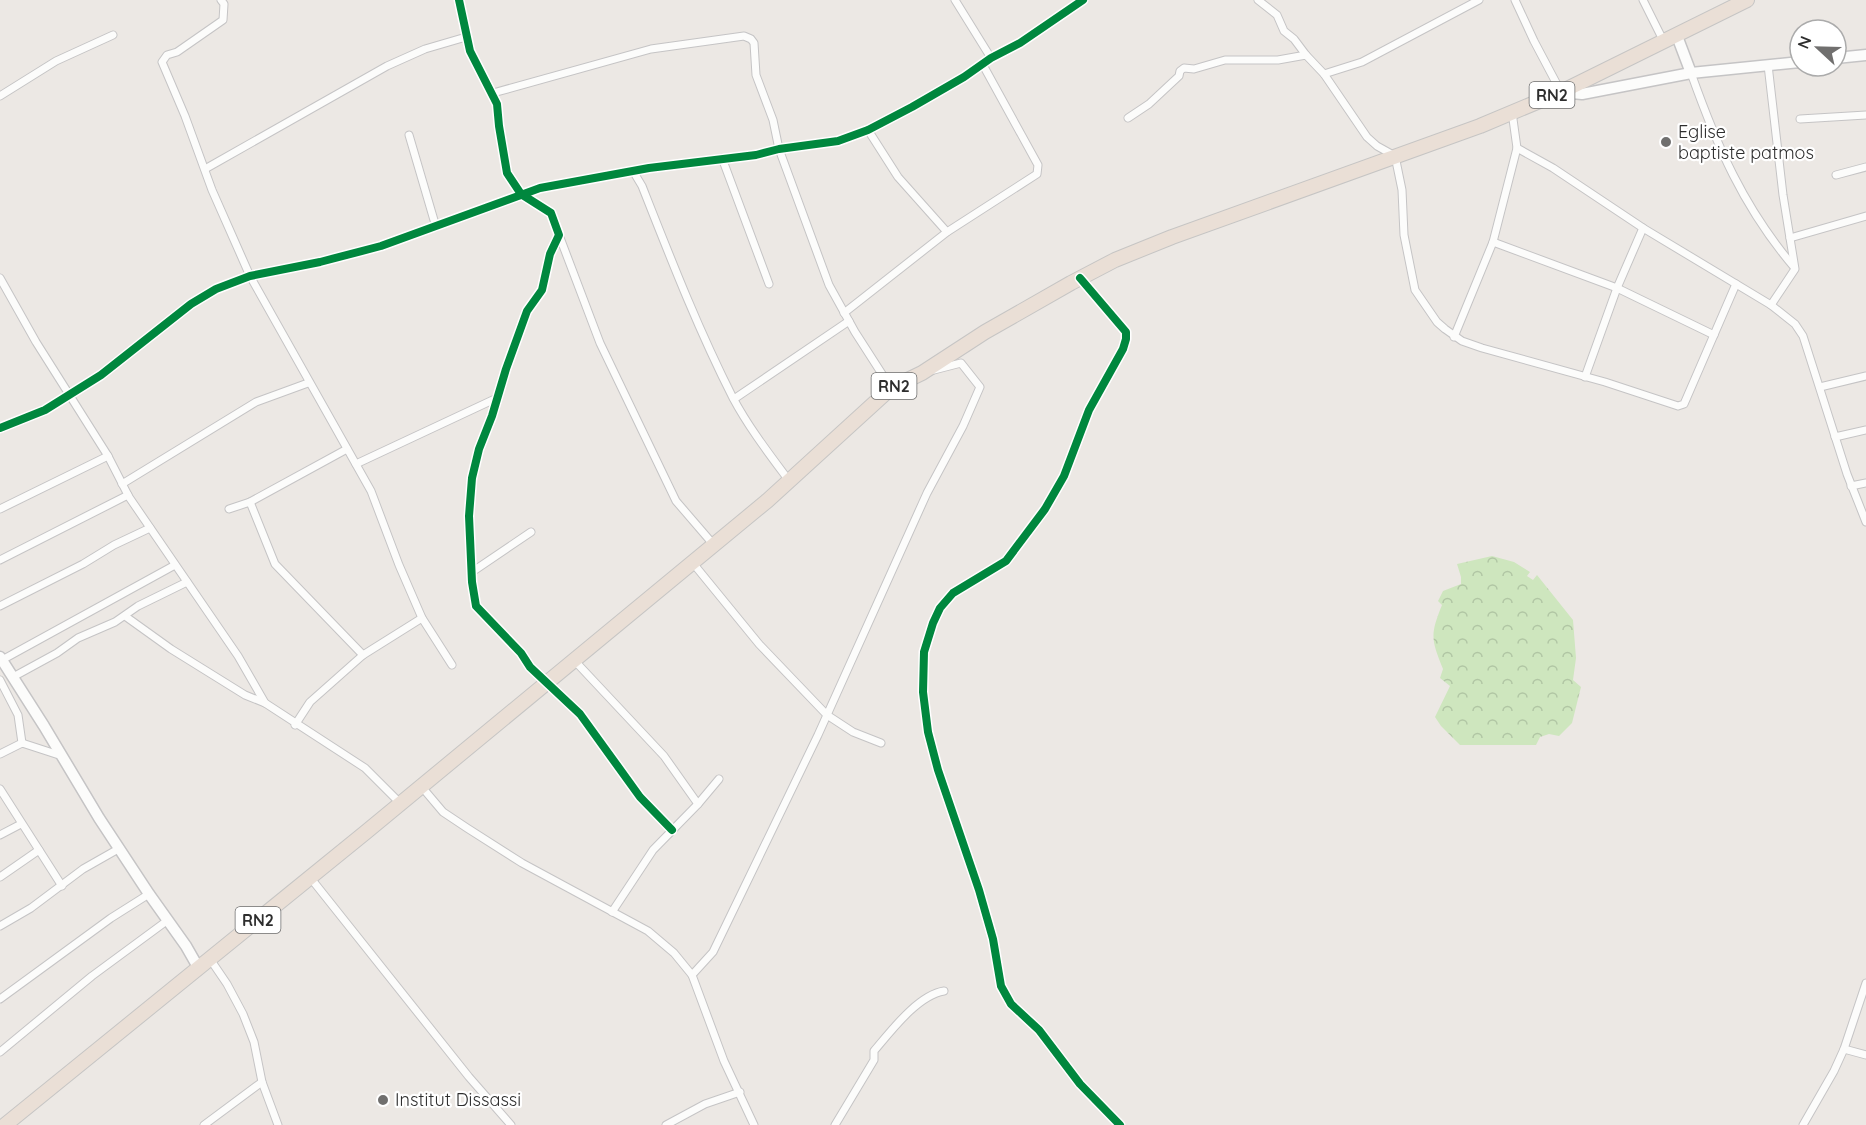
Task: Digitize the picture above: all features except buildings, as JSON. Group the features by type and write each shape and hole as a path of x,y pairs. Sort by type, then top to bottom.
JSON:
{"highway":[{"name":"RN2","path":"6,1125 790,482 891,388 922,373 985,332 1115,260 1172,237 1480,126 1561,92 1747,0"}],"street":[{"path":"221,0 224,4 222,20 177,52 167,55 162,62 250,276 356,464 370,491 422,618 452,664"},
{"path":"459,0 470,51 499,109 499,126 507,173 521,194 550,213 600,343 676,501 713,544"},
{"path":"955,0 991,58"},
{"path":"0,428 45,410 101,375 190,304 216,289 250,276 353,254 436,227 540,188 633,171 756,155 779,149 838,141 868,130 912,107 991,58 1020,43 1083,0"},
{"path":"1258,0 1277,15 1284,31 1294,39 1324,74 1367,137 1377,146 1395,156 1402,190 1405,244 1415,290 1437,322 1454,337 1482,348 1681,406 1736,284"},
{"path":"1324,74 1362,62 1479,0"},
{"path":"1515,0 1561,92 1582,93 1690,73 1788,63"},
{"path":"1643,0 1664,42"},
{"path":"0,96 56,61 113,35"},
{"path":"493,93 651,49 744,36 751,39 754,43 756,75 773,120 779,149 829,285 891,388"},
{"path":"1677,36 1721,151 1740,192 1796,269"},
{"path":"205,169 387,66 425,49 466,37"},
{"path":"1128,118 1149,104 1179,76 1180,71 1184,68 1194,69 1225,60 1278,60 1306,55"},
{"path":"1848,57 1866,56"},
{"path":"844,312 947,232 1037,174 1038,165 983,65"},
{"path":"1768,65 1783,195 1796,269 1771,305"},
{"path":"1454,337 1493,242 1517,148 1512,112"},
{"path":"1800,119 1866,115"},
{"path":"868,130 898,177 947,232"},
{"path":"409,135 436,227"},
{"path":"1517,148 1553,168 1643,228 1771,305 1795,324 1803,336 1851,486 1866,522"},
{"path":"722,158 769,284"},
{"path":"1836,175 1866,167"},
{"path":"633,171 642,186 683,290 734,399 763,446 790,482"},
{"path":"1790,238 1866,216"},
{"path":"1585,377 1617,288 1643,228"},
{"path":"559,236 550,254 542,290 527,311 479,449 472,478 469,516 476,606 546,682 580,714 640,796 672,830"},
{"path":"1493,242 1617,288 1714,335"},
{"path":"0,278 36,342 108,456 128,495 238,656 265,704"},
{"path":"1080,278 1126,332 1123,349 1089,410 1064,476 1045,509 1006,561 953,592 940,608 924,652 923,692 928,732 938,770 990,929 1001,986 1011,1004 1039,1030 1080,1084 1120,1125"},
{"path":"734,399 849,321"},
{"path":"692,975 713,952 827,715 927,493 963,426 980,387 961,363 922,373"},
{"path":"1820,387 1866,376"},
{"path":"122,484 256,402 309,383"},
{"path":"356,464 497,398"},
{"path":"1835,437 1866,430"},
{"path":"229,509 250,502 347,449"},
{"path":"0,509 108,456"},
{"path":"1851,486 1866,483"},
{"path":"0,560 128,495"},
{"path":"250,502 275,564 363,656"},
{"path":"0,606 150,528"},
{"path":"472,572 531,532"},
{"path":"692,562 764,649 827,715 853,732 881,743"},
{"path":"175,566 1,659 93,810 198,967"},
{"path":"13,677 57,654 78,638 125,616 138,606 187,582"},
{"path":"125,616 171,649 265,704 365,768 400,803"},
{"path":"295,725 310,702 363,656 422,618"},
{"path":"573,659 664,756 698,804"},
{"path":"0,680 18,715 22,743"},
{"path":"0,754 22,743 62,756"},
{"path":"612,912 653,850 719,779"},
{"path":"421,786 443,812 522,863 648,931 679,958 692,975 723,1060 754,1125"},
{"path":"0,789 62,886"},
{"path":"0,835 21,824"},
{"path":"0,926 31,908 83,869 120,848"},
{"path":"0,877 39,850"},
{"path":"309,876 469,1077 511,1125"},
{"path":"0,999 111,918 148,894"},
{"path":"0,1052 92,976 168,920"},
{"path":"210,959 243,1014 254,1042 262,1082 278,1125"},
{"path":"1803,1125 1844,1049 1866,983"},
{"path":"835,1125 874,1060 874,1051 913,1008 936,992 944,991"},
{"path":"1844,1049 1866,1056"},
{"path":"204,1125 262,1082"},
{"path":"666,1125 705,1104 740,1092"}],"green space":[{"path":"1492,556 1514,562 1530,572 1527,576 1533,580 1537,575 1573,620 1576,658 1573,680 1581,687 1572,723 1559,736 1549,734 1540,737 1536,745 1460,745 1435,717 1450,686 1440,678 1443,669 1434,643 1435,623 1442,605 1438,601 1443,591 1461,584 1457,564"}],"cycle path":[{"path":"459,0 470,51 497,104 507,173 521,194 551,213 559,235 550,254 542,290 527,311 506,369 479,449 472,478 469,516 472,582 476,606 521,653 530,667 580,714 640,797 672,830"},
{"path":"0,428 45,410 101,375 191,304 216,289 250,276 320,262 381,246 540,188 649,168 756,155 779,149 838,141 868,130 912,107 964,77 991,58 1020,43 1083,0"},
{"path":"1080,278 1126,332 1123,349 1089,410 1064,476 1045,509 1006,561 953,593 940,608 924,652 923,692 928,732 938,770 979,890 993,939 1001,986 1011,1004 1039,1030 1080,1084 1120,1125"}],"place":[{"name":"Eglise baptiste patmos","path":"1666,142"},
{"name":"Institut Dissassi","path":"383,1100"}]}
